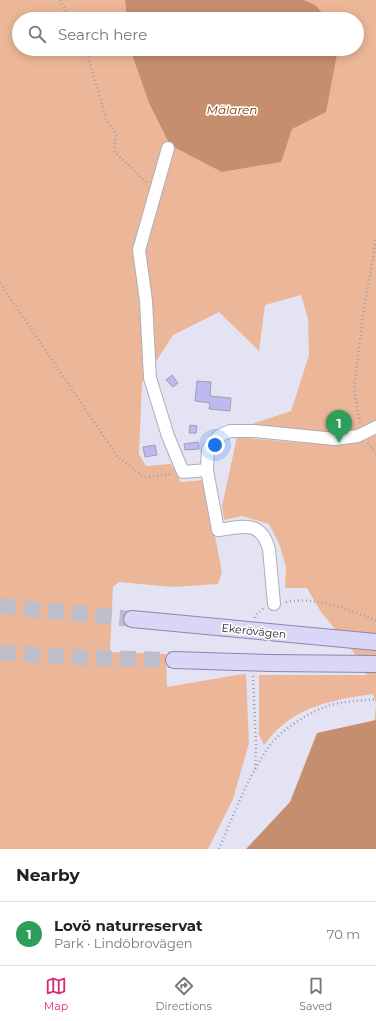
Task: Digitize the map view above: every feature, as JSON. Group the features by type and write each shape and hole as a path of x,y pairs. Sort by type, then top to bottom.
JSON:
{"main road":[{"name":"Ekerövägen","path":"132,619 376,642"},
{"path":"174,660 376,664"}],"street":[{"path":"168,148 139,250 146,301 150,378 168,436 183,472 207,470"},
{"path":"274,604 269,549 267,540 262,532 256,528 240,527 218,530 207,470 208,450 219,436 230,431 254,431 335,439 358,436 376,427"}],"path":[{"path":"60,0 66,12"},
{"path":"88,56 106,119 116,134 114,151 155,191"},
{"path":"376,240 363,315 354,388 362,434 370,447 376,453"},
{"path":"0,283 117,456 144,477 183,472"},
{"path":"254,621 257,613 263,609 274,604 299,600 310,600 326,603 376,620"},
{"path":"253,673 256,747 255,770"},
{"path":"219,849 255,770 271,744 298,720 326,707 353,701 376,699"}],"shaded area":[{"path":"0,0 125,0 126,12 12,12 12,56 133,56 222,172 264,165 232,56 364,56 364,12 219,12 215,0 376,0 376,704 373,694 323,704 311,708 288,721 274,732 264,745 259,735 259,675 367,675 360,661 321,612 307,588 285,588 286,567 280,546 269,524 242,516 224,520 222,506 237,437 303,443 304,432 246,426 291,411 309,355 308,319 301,295 265,305 259,351 219,312 173,335 142,383 139,454 146,466 171,464 181,482 204,480 222,572 218,584 173,587 119,582 113,587 110,652 166,654 167,687 246,674 249,743 233,799 208,849 0,849"},
{"path":"376,704 376,770 374,727"}],"water":[{"path":"125,0 304,0 315,5 322,12 126,12"},
{"name":"Mälaren","path":"337,56 326,112 292,129 281,162 222,172 170,145 149,103 133,57"},
{"path":"376,720 376,849 246,849 290,802 317,733"}],"building":[{"path":"172,375 178,383 173,387 166,380"},
{"path":"197,381 211,382 210,396 231,398 230,411 209,409 210,403 195,401"},
{"path":"190,425 197,426 196,433 189,433"},
{"path":"198,442 199,449 185,450 184,444"},
{"path":"155,445 157,455 145,457 143,447"}],"tunnel":[{"path":"0,606 132,619"},
{"path":"0,653 94,658 174,660"}],"place":[{"name":"Lovö naturreservat","path":"339,443"}]}
